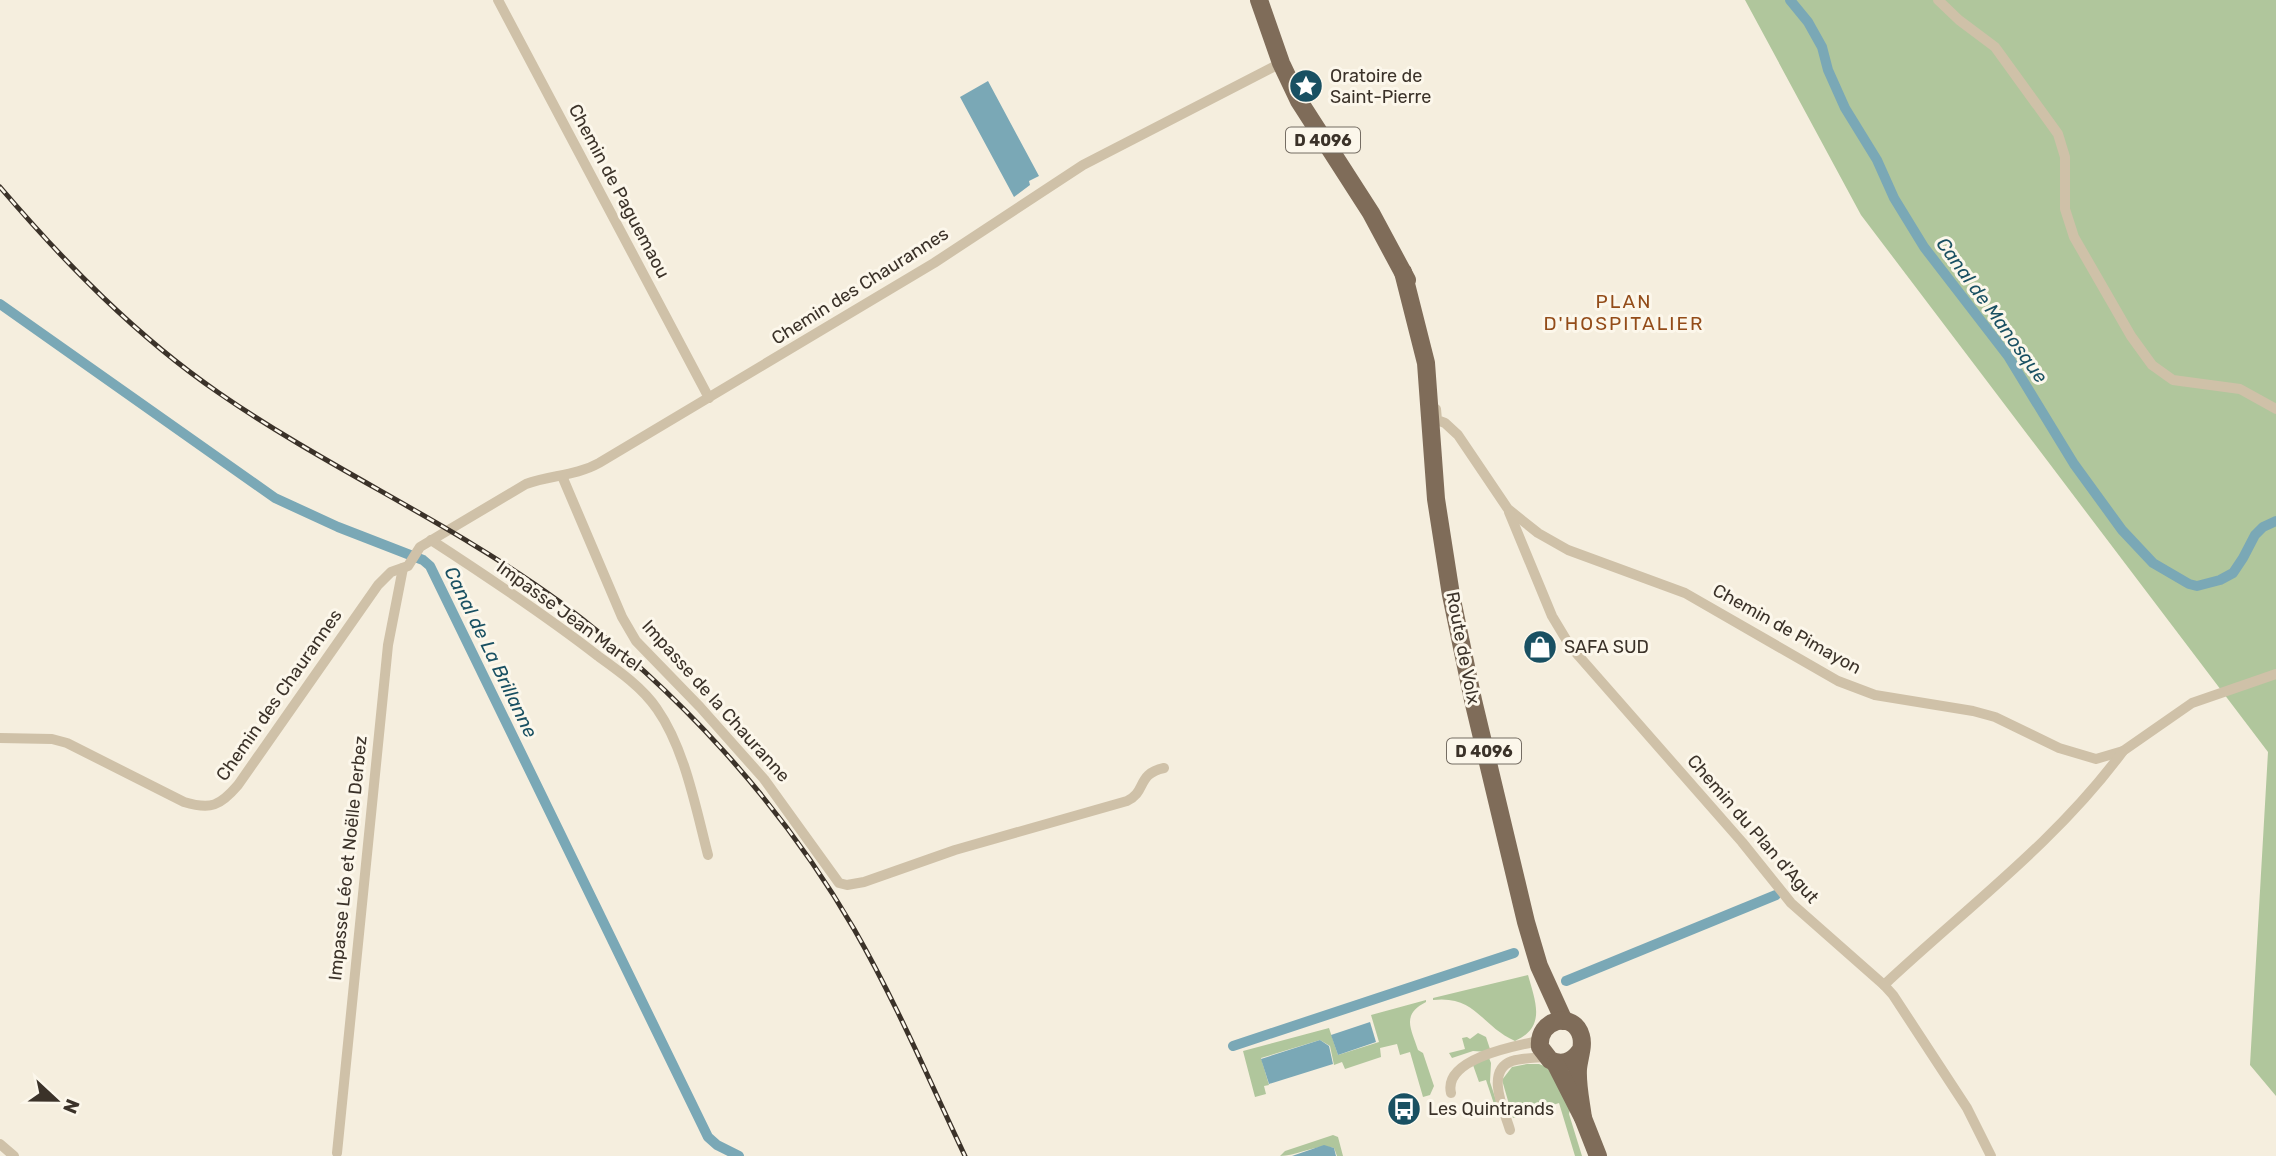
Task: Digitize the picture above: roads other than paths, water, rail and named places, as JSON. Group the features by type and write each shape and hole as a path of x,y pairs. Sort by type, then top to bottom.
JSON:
{"main road":[{"name":"Route de Volx","path":"1259,0 1281,63 1315,128 1371,213 1416,298 1428,330 1436,370 1440,422 1444,502 1442,533"},
{"name":"Route de Volx","path":"1403,272 1426,363 1436,499 1451,595 1473,700 1516,883 1539,966 1564,1021"},
{"name":"Route de Volx","path":"1539,966 1546,1047 1583,1118 1598,1156"},
{"path":"1554,1021 1564,1021 1580,1032 1582,1038 1580,1051 1569,1062 1546,1047 1554,1021"},
{"name":"Route de Volx","path":"1580,1051 1578,1079 1583,1118"}],"street":[{"name":"Chemin de Paguemaou","path":"498,0 709,398"},
{"path":"1938,0 1995,47 2058,134 2064,150 2065,209 2074,237 2131,336 2152,365 2173,380 2240,388 2276,410"},
{"name":"Chemin des Chaurannes","path":"0,738 60,741 184,802 203,807 216,805 226,799 238,785 378,585 431,540 526,484 592,467 934,263 1083,165 1281,63"},
{"path":"1426,363 1433,373 1436,416 1440,422"},
{"name":"Chemin de Pimayon","path":"1440,422 1458,435 1486,481 1508,509 1538,533 1560,546 1678,590 1850,686 1898,700 1957,708 1995,717 2042,741 2083,757 2105,758 2123,751 2192,703 2276,674"},
{"name":"Impasse de la Chauranne","path":"562,476 622,617 636,641 764,779 839,883 847,885 864,882 956,850 1126,801 1136,794 1148,774 1164,768"},
{"name":"Chemin du Plan d'Agut","path":"1508,509 1552,616 1570,646 1742,842 1791,903 1884,985 1968,1108 1992,1156"},
{"name":"Impasse Jean Martel","path":"431,540 541,613 613,667 652,702 664,720 682,763 708,855"},
{"name":"Impasse Léo et Noëlle Derbez","path":"337,1153 388,645 410,560"},
{"path":"1884,985 2032,851 2105,775 2123,751"},
{"path":"1451,1093 1449,1087 1452,1077 1464,1065 1493,1054 1546,1047"},
{"path":"1510,1130 1497,1084 1499,1074 1510,1062 1546,1047"},
{"path":"0,1144 14,1156"}],"water":[{"path":"988,81 1039,176 1029,181 1030,185 1014,197 960,97"},
{"path":"1370,1022 1376,1042 1338,1055 1331,1035"},
{"path":"1320,1040 1329,1046 1333,1064 1269,1084 1261,1059"},
{"path":"1324,1145 1334,1148 1336,1156 1292,1156"}],"waterway":[{"name":"Canal de Manosque","path":"1790,0 1808,22 1822,47 1828,70 1845,108 1877,160 1894,198 1924,247 2008,356 2074,464 2122,530 2153,563 2197,586 2220,580 2233,573 2255,535 2263,527 2276,521"},
{"name":"Canal de La Brillanne","path":"0,304 275,498 338,527 423,560 430,566 708,1137 717,1145 739,1156"},
{"path":"1566,981 1776,895"},
{"path":"1233,1046 1514,953"}],"railway":[{"path":"0,187 76,271 130,323 188,371 261,421 519,573 603,636 685,710 760,793 825,882 884,985 965,1156"}],"place":[{"name":"Oratoire de Saint-Pierre","path":"1306,86"},
{"name":"SAFA SUD","path":"1540,647"},
{"name":"Les Quintrands","path":"1404,1109"}],"district":[{"name":"PLAN D'HOSPITALIER","path":"1624,312"}]}
